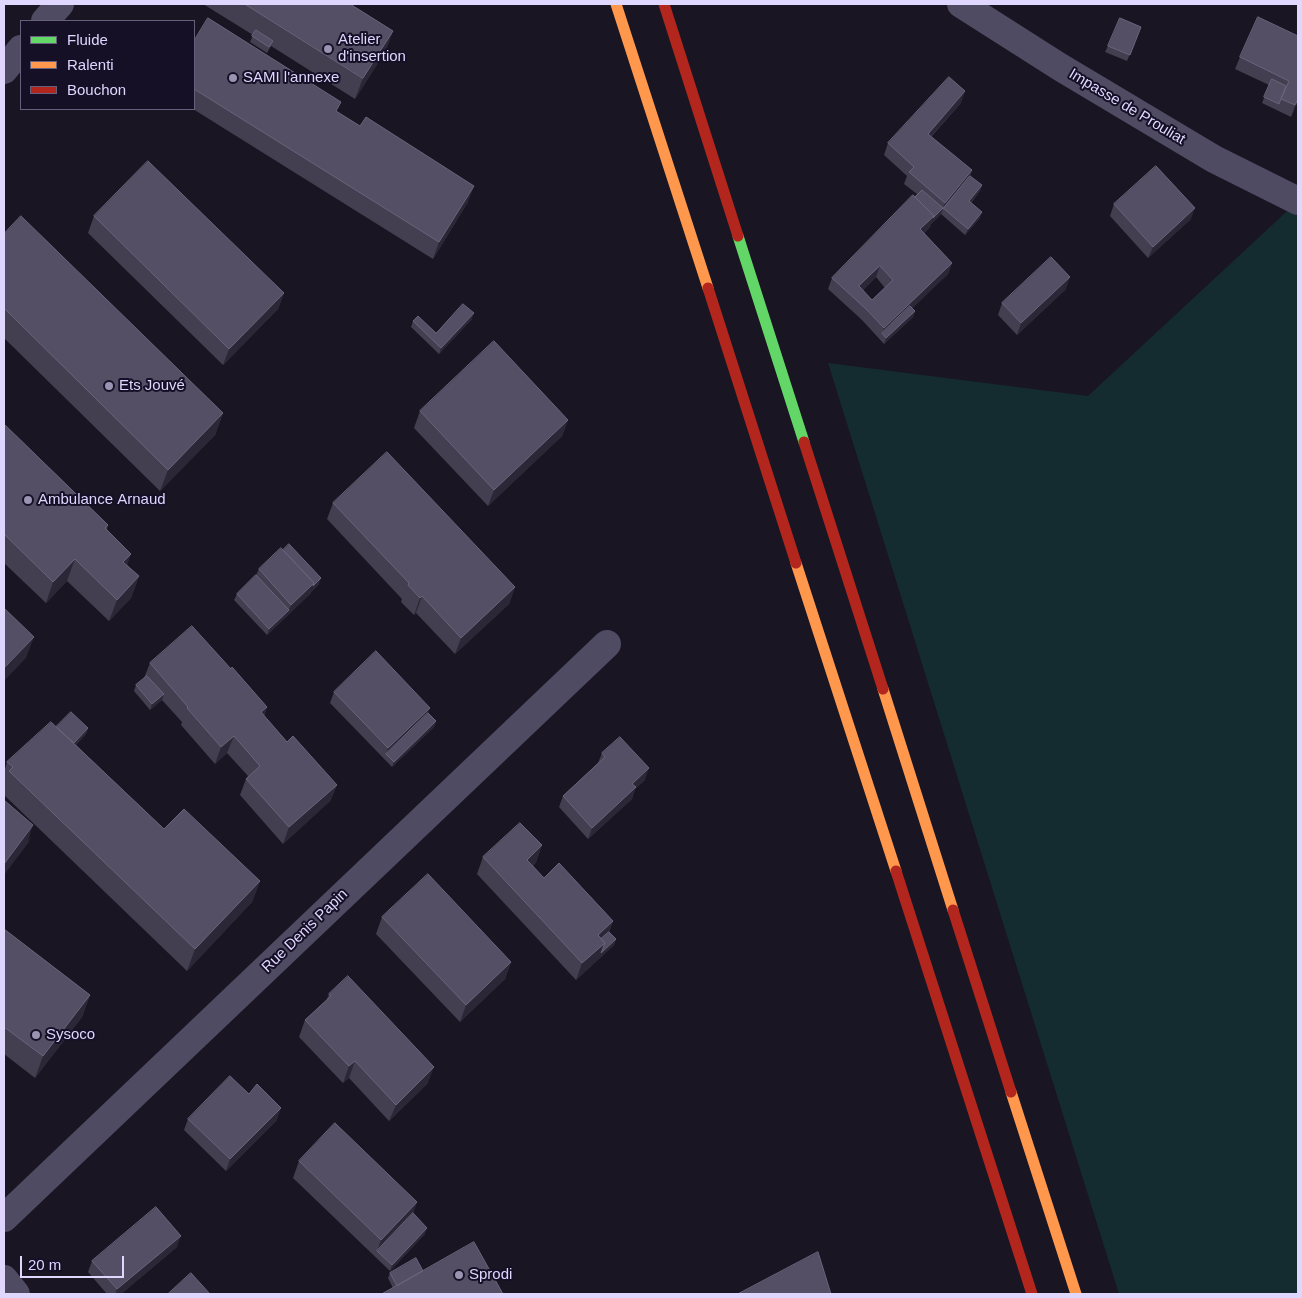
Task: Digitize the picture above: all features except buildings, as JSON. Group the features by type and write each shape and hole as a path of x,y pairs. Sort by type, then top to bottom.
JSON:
{"highway":[{"path":"616,4 1032,1294"},
{"path":"664,4 1076,1294"}],"street":[{"path":"46,20 60,4"},
{"name":"Impasse de Prouliat","path":"961,4 1060,67 1214,159 1298,201"},
{"path":"4,70 20,50"},
{"name":"Rue Denis Papin","path":"4,1218 607,644"},
{"path":"4,1279 16,1294"}],"green space":[{"path":"1298,201 1298,1294 1119,1294 828,363 1088,396"}],"traffic: fast":[{"path":"738,236 804,442"}],"traffic: slow":[{"path":"616,4 708,288"},
{"path":"796,563 896,871"},
{"path":"883,689 953,910"},
{"path":"1011,1092 1076,1294"}],"traffic: jam":[{"path":"664,4 738,236"},
{"path":"708,288 796,563"},
{"path":"804,442 883,689"},
{"path":"896,871 1032,1294"},
{"path":"953,910 1011,1092"}],"place":[{"name":"Atelier d'insertion","path":"328,49"},
{"name":"SAMI l'annexe","path":"233,78"},
{"name":"Ets Jouvé","path":"109,386"},
{"name":"Ambulance Arnaud","path":"28,500"},
{"name":"Sysoco","path":"36,1035"},
{"name":"Sprodi","path":"459,1275"}]}
